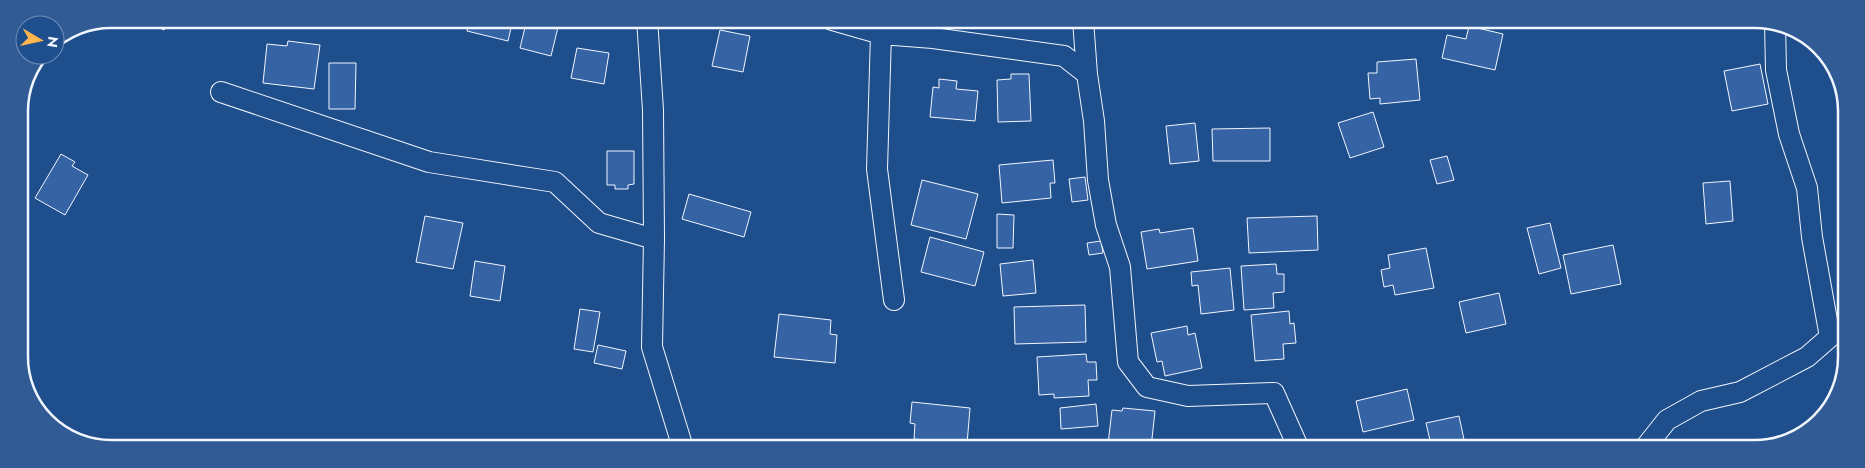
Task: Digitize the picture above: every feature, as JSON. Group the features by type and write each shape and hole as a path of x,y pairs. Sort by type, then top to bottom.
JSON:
{"street":[{"path":"648,28 653,110 654,239 652,347 681,440"},
{"path":"860,28 881,34 933,38 1064,56 1087,74"},
{"path":"1084,28 1087,74 1094,121 1098,180 1106,225 1120,267 1128,362 1147,387 1188,396 1274,392 1295,440"},
{"path":"1651,440 1667,420 1701,401 1740,392 1807,357 1830,338 1812,237 1807,188 1789,134 1776,70 1775,30"},
{"path":"881,34 877,169 894,300"},
{"path":"221,92 429,162 555,182 599,223 654,239"}],"building":[{"path":"468,28 511,28 508,41 467,31"},
{"path":"525,28 558,28 551,56 520,48"},
{"path":"1469,28 1478,28 1503,34 1495,70 1442,58 1447,35 1466,39"},
{"path":"720,30 750,36 743,72 712,66"},
{"path":"288,41 320,45 314,89 263,83 267,44 287,46"},
{"path":"577,48 609,53 604,84 571,78"},
{"path":"1416,59 1420,100 1380,104 1380,98 1370,99 1368,73 1377,73 1377,62"},
{"path":"329,63 356,63 355,109 329,109"},
{"path":"1760,64 1768,104 1732,111 1724,71"},
{"path":"1011,74 1029,74 1031,121 998,122 997,80 1011,79"},
{"path":"939,79 957,81 956,89 978,91 975,121 930,117 933,87 939,88"},
{"path":"1373,112 1384,147 1350,158 1338,123"},
{"path":"1195,123 1199,161 1170,164 1166,126"},
{"path":"1270,128 1270,161 1213,161 1212,129"},
{"path":"607,151 634,151 634,184 628,185 628,189 615,189 615,185 607,185"},
{"path":"61,154 75,162 72,166 88,175 65,215 35,198"},
{"path":"1447,156 1454,180 1437,184 1430,160"},
{"path":"1053,160 1055,183 1050,183 1051,198 1002,203 999,165"},
{"path":"1085,177 1088,200 1072,202 1069,179"},
{"path":"922,180 978,194 966,239 911,225"},
{"path":"1730,181 1733,221 1706,224 1703,183"},
{"path":"689,194 751,212 744,237 682,219"},
{"path":"997,214 1014,215 1013,248 997,248"},
{"path":"425,216 463,223 453,269 416,262"},
{"path":"1317,216 1318,250 1249,253 1247,218"},
{"path":"1550,223 1561,268 1539,274 1527,228"},
{"path":"1193,228 1198,261 1147,269 1141,232 1159,229 1160,233"},
{"path":"930,237 984,252 975,286 921,272"},
{"path":"1101,241 1103,253 1089,255 1087,243"},
{"path":"1613,245 1621,284 1571,294 1563,255"},
{"path":"1426,248 1434,288 1395,295 1393,285 1384,287 1381,270 1390,268 1388,255"},
{"path":"1033,260 1036,293 1003,296 1000,264"},
{"path":"475,261 505,266 500,301 470,296"},
{"path":"1276,264 1277,274 1284,274 1284,292 1273,293 1274,308 1244,310 1241,266"},
{"path":"1230,268 1234,310 1201,314 1198,285 1192,286 1191,272"},
{"path":"1499,293 1506,324 1466,333 1459,302"},
{"path":"1085,305 1086,342 1015,344 1014,307"},
{"path":"580,309 600,312 593,352 574,349"},
{"path":"1289,311 1290,324 1294,323 1296,343 1283,344 1284,359 1255,361 1251,315"},
{"path":"779,314 831,320 830,334 837,335 835,363 774,357"},
{"path":"1187,326 1188,335 1195,333 1202,368 1165,376 1162,361 1157,362 1151,333"},
{"path":"598,345 626,351 622,369 594,363"},
{"path":"1086,354 1087,362 1096,362 1097,380 1088,380 1089,396 1054,398 1054,394 1039,395 1037,357"},
{"path":"1407,389 1414,420 1363,432 1356,401"},
{"path":"912,402 970,408 967,440 914,439 915,424 910,423"},
{"path":"1096,404 1098,426 1061,429 1060,408"},
{"path":"1123,408 1155,411 1152,440 1108,440 1112,410 1122,411"},
{"path":"1459,416 1464,440 1430,440 1426,423"}]}
